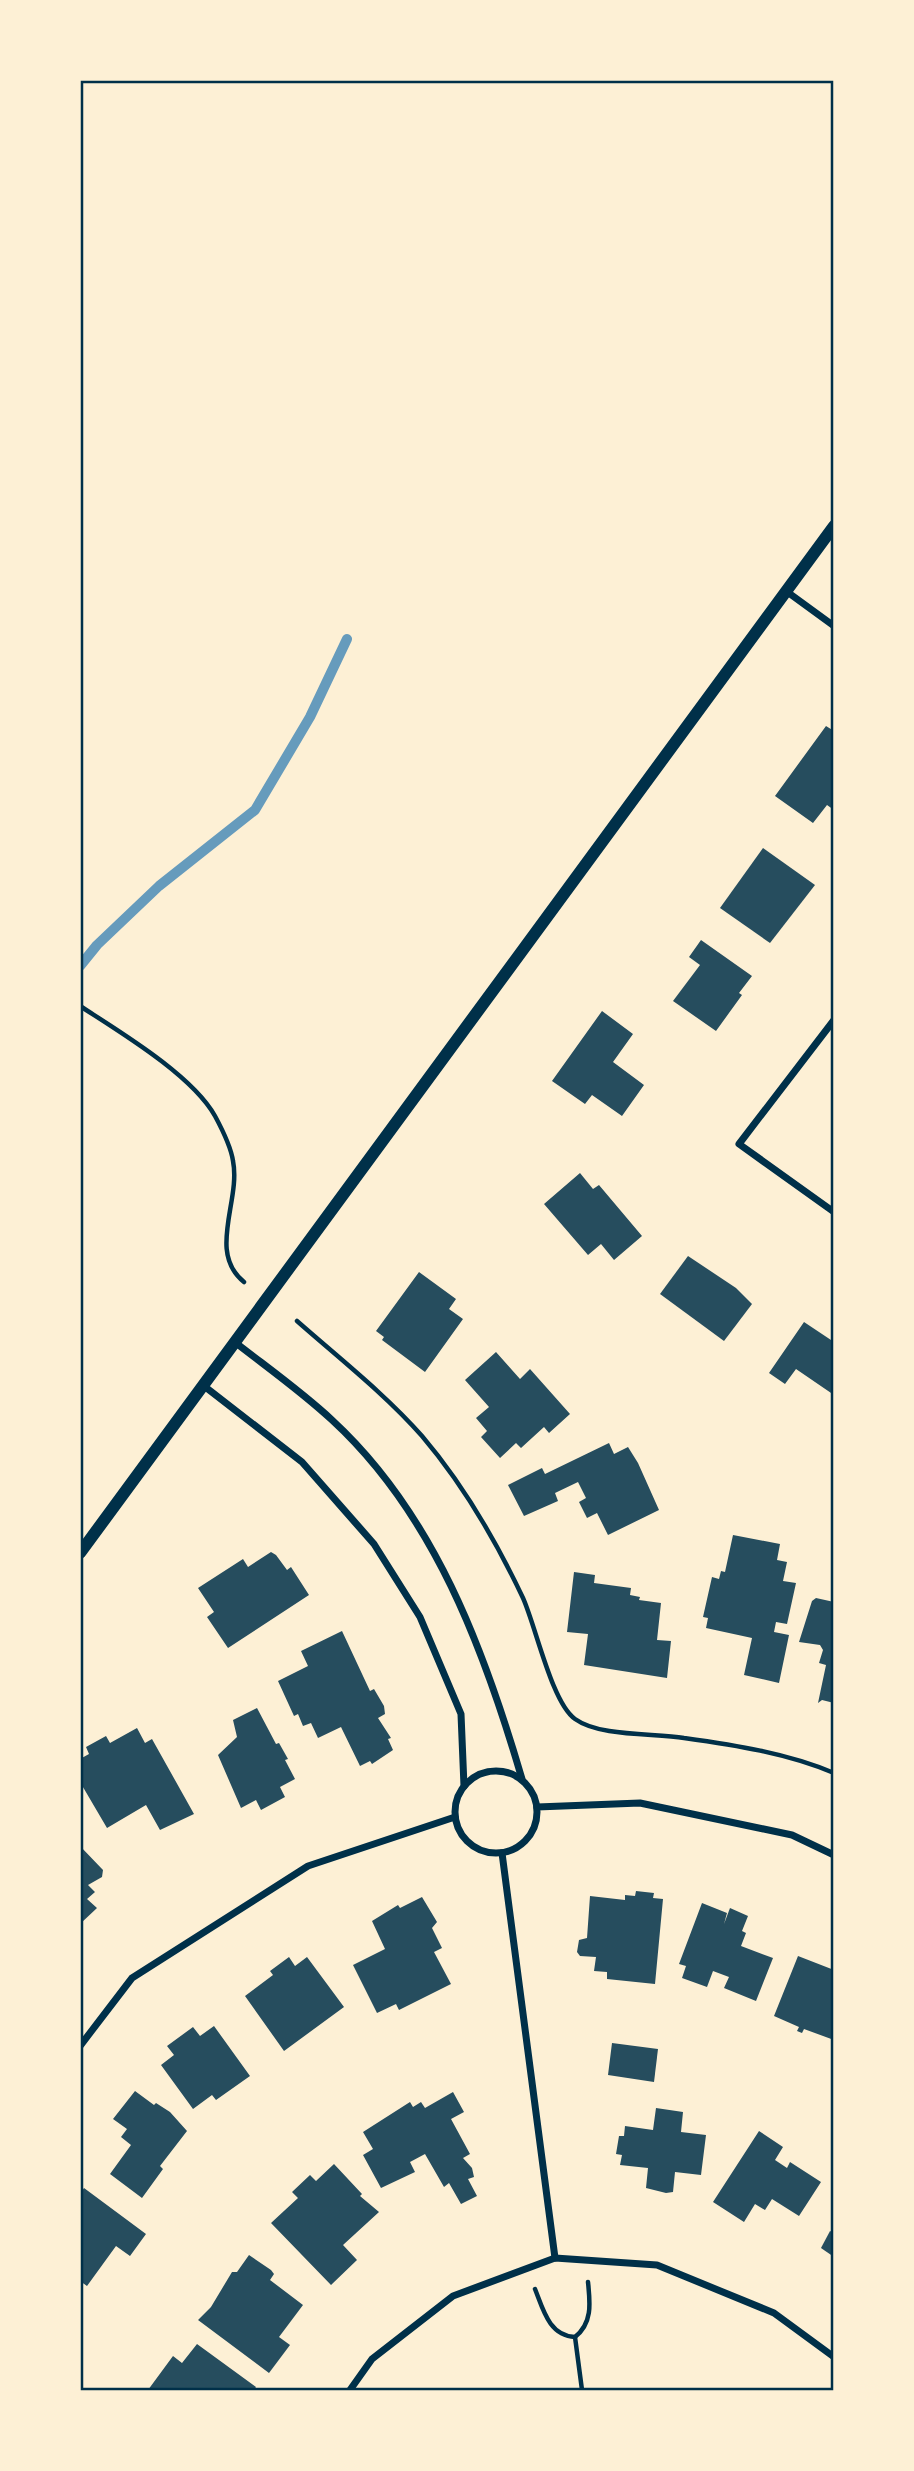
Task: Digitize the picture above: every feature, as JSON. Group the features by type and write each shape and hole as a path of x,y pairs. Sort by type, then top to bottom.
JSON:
{"street":[{"path":"80,1553 834,526"},
{"path":"786,591 834,626"},
{"path":"834,1020 739,1144 834,1212"},
{"path":"204,1385 302,1462 374,1544 419,1617 461,1714 464,1786 455,1816 466,1840 477,1848 502,1853 514,1849 533,1832 537,1807 534,1796 522,1779 478,1642 435,1556 391,1487 333,1421 236,1343"},
{"path":"464,1786 485,1772 510,1773 522,1779"},
{"path":"537,1807 640,1803 792,1835 834,1855"},
{"path":"80,2046 132,1978 309,1866 455,1816"},
{"path":"502,1853 555,2258"},
{"path":"350,2390 372,2360 453,2297 555,2258 657,2265 774,2313 834,2357"}],"path":[{"path":"80,1006 137,1043 205,1100 217,1118 234,1161 232,1214 225,1245 228,1264 244,1282"},
{"path":"297,1321 422,1436 450,1474 510,1571 525,1602 559,1700 575,1719 601,1729 684,1738 804,1761 834,1773"},
{"path":"526,2269 554,2329 565,2336 575,2337 582,2332 590,2310 587,2260"},
{"path":"575,2337 582,2390"}],"building":[{"path":"826,726 834,731 834,810 827,805 813,823 775,796"},
{"path":"763,848 815,885 770,943 720,908"},
{"path":"701,940 752,976 716,1031 673,1001 700,965 689,957"},
{"path":"602,1011 633,1034 613,1062 644,1085 622,1116 592,1095 585,1104 552,1081"},
{"path":"580,1173 593,1189 599,1185 642,1236 614,1260 601,1244 588,1255 544,1204"},
{"path":"688,1256 736,1288 752,1304 724,1341 660,1294"},
{"path":"419,1272 456,1299 449,1309 463,1319 425,1372 382,1340 384,1337 376,1331"},
{"path":"804,1322 834,1342 834,1395 796,1369 785,1384 769,1373"},
{"path":"496,1352 520,1379 530,1369 570,1414 549,1433 544,1427 521,1448 516,1443 500,1458 481,1437 487,1431 476,1418 489,1407 465,1380"},
{"path":"609,1443 614,1454 628,1447 659,1510 608,1535 597,1513 587,1518 579,1502 586,1498 578,1482 555,1493 558,1501 524,1516 508,1485 542,1468 545,1474"},
{"path":"733,1535 780,1544 777,1560 787,1562 783,1581 796,1583 787,1624 776,1622 774,1632 789,1635 779,1683 744,1675 752,1638 706,1628 708,1618 703,1617 712,1577 719,1579 721,1571 725,1572"},
{"path":"271,1552 287,1570 291,1567 309,1595 228,1648 207,1617 214,1612 198,1588 243,1559 248,1567"},
{"path":"574,1572 595,1575 594,1583 631,1588 630,1595 640,1597 639,1600 661,1603 657,1640 671,1641 667,1678 584,1665 588,1634 567,1632"},
{"path":"816,1598 834,1602 834,1703 822,1700 818,1703 826,1665 819,1663 823,1650 820,1645 799,1642 812,1601"},
{"path":"342,1631 370,1691 374,1689 384,1706 385,1714 378,1718 391,1738 388,1739 393,1750 372,1764 370,1761 360,1766 341,1727 318,1738 311,1723 303,1726 298,1714 294,1716 278,1681 308,1666 301,1651"},
{"path":"257,1708 276,1744 279,1743 288,1759 285,1760 295,1779 280,1787 285,1797 261,1810 256,1800 241,1808 218,1755 237,1737 233,1720"},
{"path":"137,1728 145,1743 152,1739 194,1814 160,1830 146,1805 107,1828 80,1782 80,1759 89,1754 86,1747 106,1736 110,1743"},
{"path":"80,1846 103,1870 102,1877 88,1885 95,1892 87,1899 97,1908 80,1924"},
{"path":"636,1891 654,1893 653,1898 663,1899 655,1984 607,1979 607,1972 594,1971 596,1957 580,1956 577,1952 579,1940 587,1938 590,1896 625,1900 625,1895 635,1896"},
{"path":"422,1897 437,1922 432,1928 442,1948 434,1952 451,1984 399,2010 396,2004 377,2013 353,1965 385,1949 372,1921 398,1905 400,1908"},
{"path":"702,1903 727,1913 724,1924 730,1908 748,1916 742,1931 746,1933 741,1946 773,1958 756,2001 724,1988 729,1977 713,1971 707,1987 682,1978 686,1966 679,1964"},
{"path":"798,1956 834,1970 834,2040 804,2029 802,2033 797,2031 799,2027 774,2016"},
{"path":"289,1957 295,1966 307,1957 344,2007 284,2051 245,1996 273,1975 270,1971"},
{"path":"214,2026 250,2076 216,2100 212,2095 193,2109 161,2065 174,2055 167,2046 193,2027 200,2036"},
{"path":"612,2043 658,2049 654,2082 608,2075"},
{"path":"135,2091 154,2105 156,2103 170,2112 187,2131 160,2166 163,2169 142,2198 110,2174 131,2145 121,2137 127,2129 113,2119"},
{"path":"453,2092 464,2112 451,2119 470,2154 463,2158 472,2168 474,2177 468,2179 477,2196 461,2204 449,2183 444,2187 425,2154 410,2162 415,2172 381,2188 363,2155 373,2149 363,2132 410,2102 413,2107 421,2102 425,2108"},
{"path":"656,2108 683,2112 681,2132 706,2135 701,2175 675,2172 673,2192 646,2188 648,2168 620,2165 622,2155 616,2154 619,2136 624,2136 625,2126 653,2130"},
{"path":"759,2131 783,2147 775,2160 787,2168 790,2162 821,2182 799,2216 772,2199 765,2210 755,2204 744,2222 713,2202"},
{"path":"334,2164 362,2194 360,2196 379,2212 343,2245 357,2260 331,2285 271,2223 298,2198 292,2192 310,2175 316,2181"},
{"path":"84,2188 146,2234 130,2256 116,2246 87,2286 80,2281 80,2194"},
{"path":"830,2231 834,2233 834,2257 821,2248"},
{"path":"249,2255 271,2270 274,2274 270,2280 303,2305 279,2337 290,2345 269,2373 198,2320 211,2307 232,2272 237,2272"},
{"path":"197,2344 256,2387 254,2390 148,2390 173,2356 182,2363"}],"waterway":[{"path":"80,966 97,945 159,886 255,810 310,717 347,639"}]}
